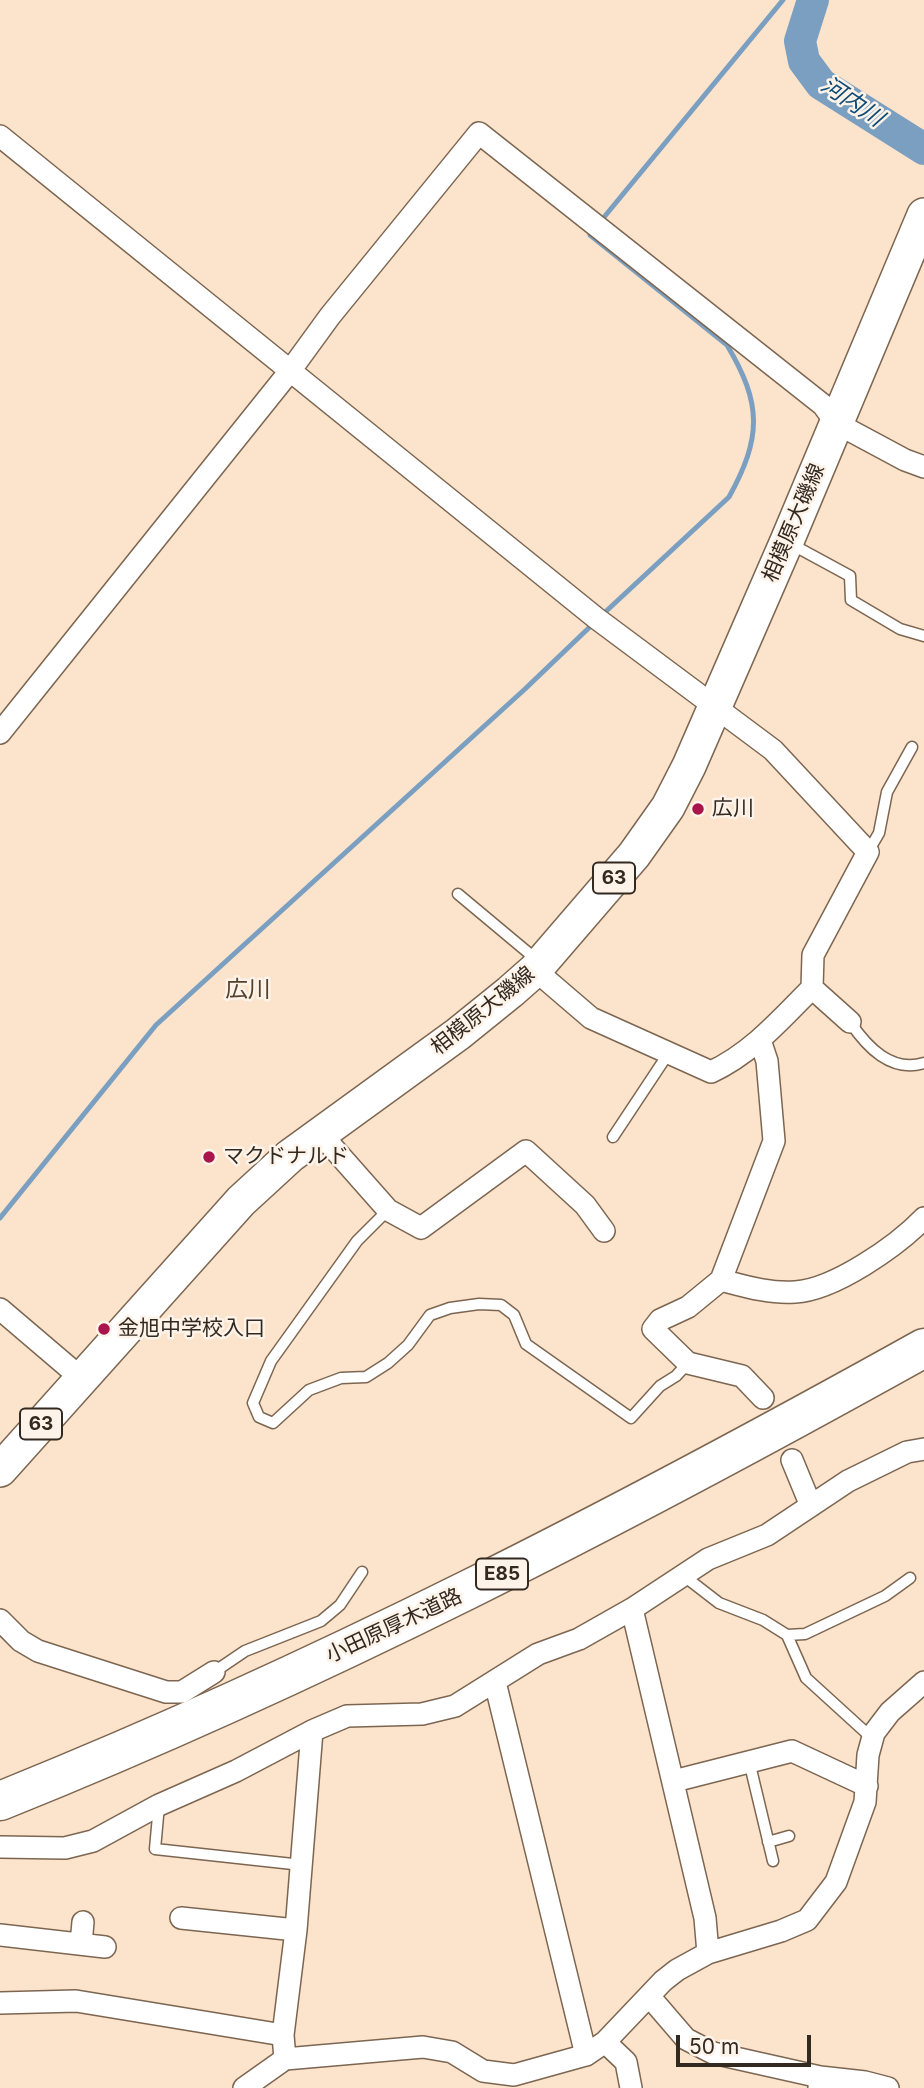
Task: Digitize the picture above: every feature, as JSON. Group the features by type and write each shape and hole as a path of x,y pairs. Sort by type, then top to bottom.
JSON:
{"highway":[{"name":"小田原厚木道路","path":"0,1824 69,1784 464,1593 747,1445 924,1348"},
{"name":"小田原厚木道路","path":"0,1801 69,1784 291,1700 473,1614 755,1468 924,1375"}],"main road":[{"name":"相模原大磯線","path":"0,1470 241,1201 290,1156 458,1034 538,966 634,855 668,807 715,708 924,215"}],"street":[{"path":"0,733 290,371 330,316 479,133 823,405 836,424 924,467"},
{"path":"0,136 596,618 773,750 867,852 813,955 812,988 760,1040 735,1061 712,1072 592,1018 538,966"},
{"path":"812,988 850,1022"},
{"path":"760,1040 767,1061 774,1141 721,1280 688,1307 660,1320 653,1329 688,1363 742,1376 762,1398"},
{"path":"320,1133 388,1210 421,1228 526,1151 585,1205 604,1231"},
{"path":"721,1280 757,1289 796,1293 832,1282 876,1257 909,1234 924,1218"},
{"path":"0,1309 82,1378"},
{"path":"0,1847 65,1848 93,1841 159,1805 236,1771 347,1716 422,1714 455,1706 538,1654 579,1639 632,1609 708,1559 767,1535 848,1481 918,1447"},
{"path":"792,1460 811,1506"},
{"path":"632,1609 705,1917 708,1953"},
{"path":"0,1620 22,1641 38,1651 166,1692 182,1692 214,1672"},
{"path":"495,1682 586,2055"},
{"path":"244,2088 285,2059 423,2047 452,2052 483,2071 514,2075 586,2055 605,2042 670,1975 708,1953 781,1931 807,1920 836,1882 865,1802 868,1755 874,1733 890,1712 924,1682"},
{"path":"285,2059 283,2035 296,1930 312,1731"},
{"path":"674,1781 792,1751 867,1786"},
{"path":"180,1918 296,1930"},
{"path":"81,1944 83,1922"},
{"path":"0,1936 105,1947"},
{"path":"649,1996 686,2039 713,2053 819,2082 888,2088"},
{"path":"0,2003 76,2001 283,2035"},
{"path":"605,2042 626,2062 631,2088"}],"lane":[{"path":"787,541 850,576 851,600 900,629 924,636"},
{"path":"867,852 878,833 887,792 912,747"},
{"path":"458,894 538,966"},
{"path":"850,1022 879,1056 914,1066 924,1063"},
{"path":"613,1137 668,1054"},
{"path":"388,1210 357,1241 271,1361 253,1403 259,1417 273,1423 309,1390 341,1378 366,1377 388,1363 408,1345 430,1315 450,1308 479,1304 501,1305 514,1315 526,1344 631,1418 660,1386 676,1376 688,1363"},
{"path":"214,1672 246,1651 321,1621 340,1605 362,1572"},
{"path":"684,1576 719,1602 762,1620 788,1635 805,1634 885,1596 910,1578"},
{"path":"788,1635 806,1678 873,1739"},
{"path":"749,1761 773,1861"},
{"path":"159,1805 155,1849 302,1865"},
{"path":"768,1842 789,1836"}],"waterway":[{"path":"600,222 783,0"},
{"name":"河内川","path":"813,0 800,41 804,61 821,84 924,149"},
{"path":"594,230 590,235 727,345 747,385 754,421 748,456 729,497 602,615"},
{"path":"0,1218 156,1025 595,622"}],"place":[{"name":"広川","path":"698,809"},
{"name":"マクドナルド","path":"209,1157"},
{"name":"金旭中学校入口","path":"104,1329"}],"district":[{"name":"広川","path":"248,990"}]}
